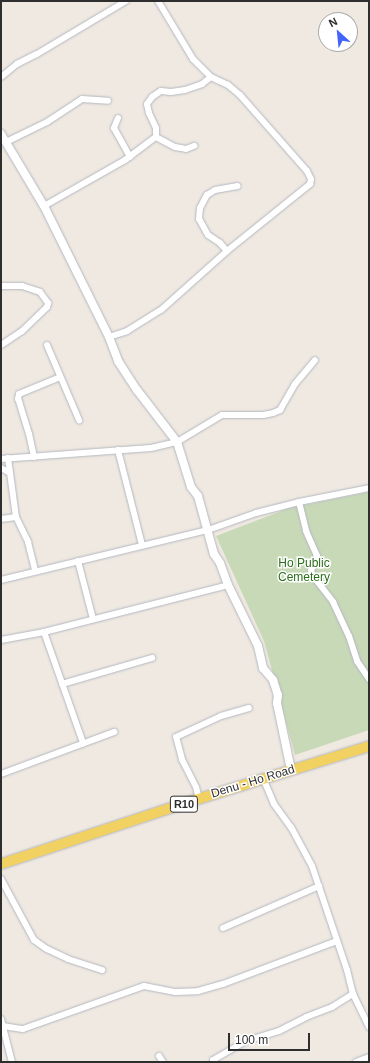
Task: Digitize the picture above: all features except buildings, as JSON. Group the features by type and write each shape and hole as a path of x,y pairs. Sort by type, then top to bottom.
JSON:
{"main road":[{"name":"Denu - Ho Road","path":"1,864 263,778 369,746"}],"street":[{"path":"1,77 17,64 126,1"},
{"path":"109,337 126,330 161,310 228,251 307,187 311,179 307,171 240,95 228,85 211,77 193,59 158,1"},
{"path":"156,136 156,128 149,113 147,104 152,97 161,91 171,92 184,90 202,84 211,77"},
{"path":"6,142 47,122 82,99 108,101"},
{"path":"118,118 114,128 130,157"},
{"path":"1,134 44,206 109,337 118,361 137,390 177,442 191,486 198,496 214,554 225,573 228,585 258,646 263,668 273,680 278,695 277,703 291,770"},
{"path":"156,136 176,147 186,149 194,146"},
{"path":"44,206 130,157 156,136"},
{"path":"228,251 220,243 208,235 199,219 200,208 207,195 215,190 238,186"},
{"path":"1,286 22,286 40,292 48,303 47,307 22,331 1,345"},
{"path":"47,345 79,420"},
{"path":"1,460 8,458 151,448 177,442 222,414 263,415 280,410 295,384 315,360"},
{"path":"34,457 20,405 19,394 60,377"},
{"path":"118,450 142,545"},
{"path":"8,458 16,517 28,542 34,571"},
{"path":"1,468 10,473"},
{"path":"1,580 208,530 256,513 299,502 369,488"},
{"path":"299,502 306,531 317,556 311,571 313,576 333,602 349,636 357,661 369,679"},
{"path":"1,519 16,517"},
{"path":"78,561 93,619"},
{"path":"1,640 44,632 228,585"},
{"path":"44,632 83,743"},
{"path":"62,684 152,658"},
{"path":"199,799 196,787 182,759 176,737 221,716 249,708"},
{"path":"1,774 114,732"},
{"path":"263,778 274,804 303,848 319,886 353,994 369,1027"},
{"path":"1,879 34,940 46,949 68,959 102,970"},
{"path":"223,928 319,886"},
{"path":"3,1026 23,1029 144,986 175,992 198,991 223,984 337,941"},
{"path":"211,1061 246,1041 279,1031 306,1016 332,1007 353,994"},
{"path":"1,1018 12,1062"},
{"path":"159,1056 163,1062"},
{"path":"356,1062 369,1057"}],"green space":[{"name":"Ho Public Cemetery","path":"369,492 369,730 295,755 264,641 216,536 289,508"}]}
